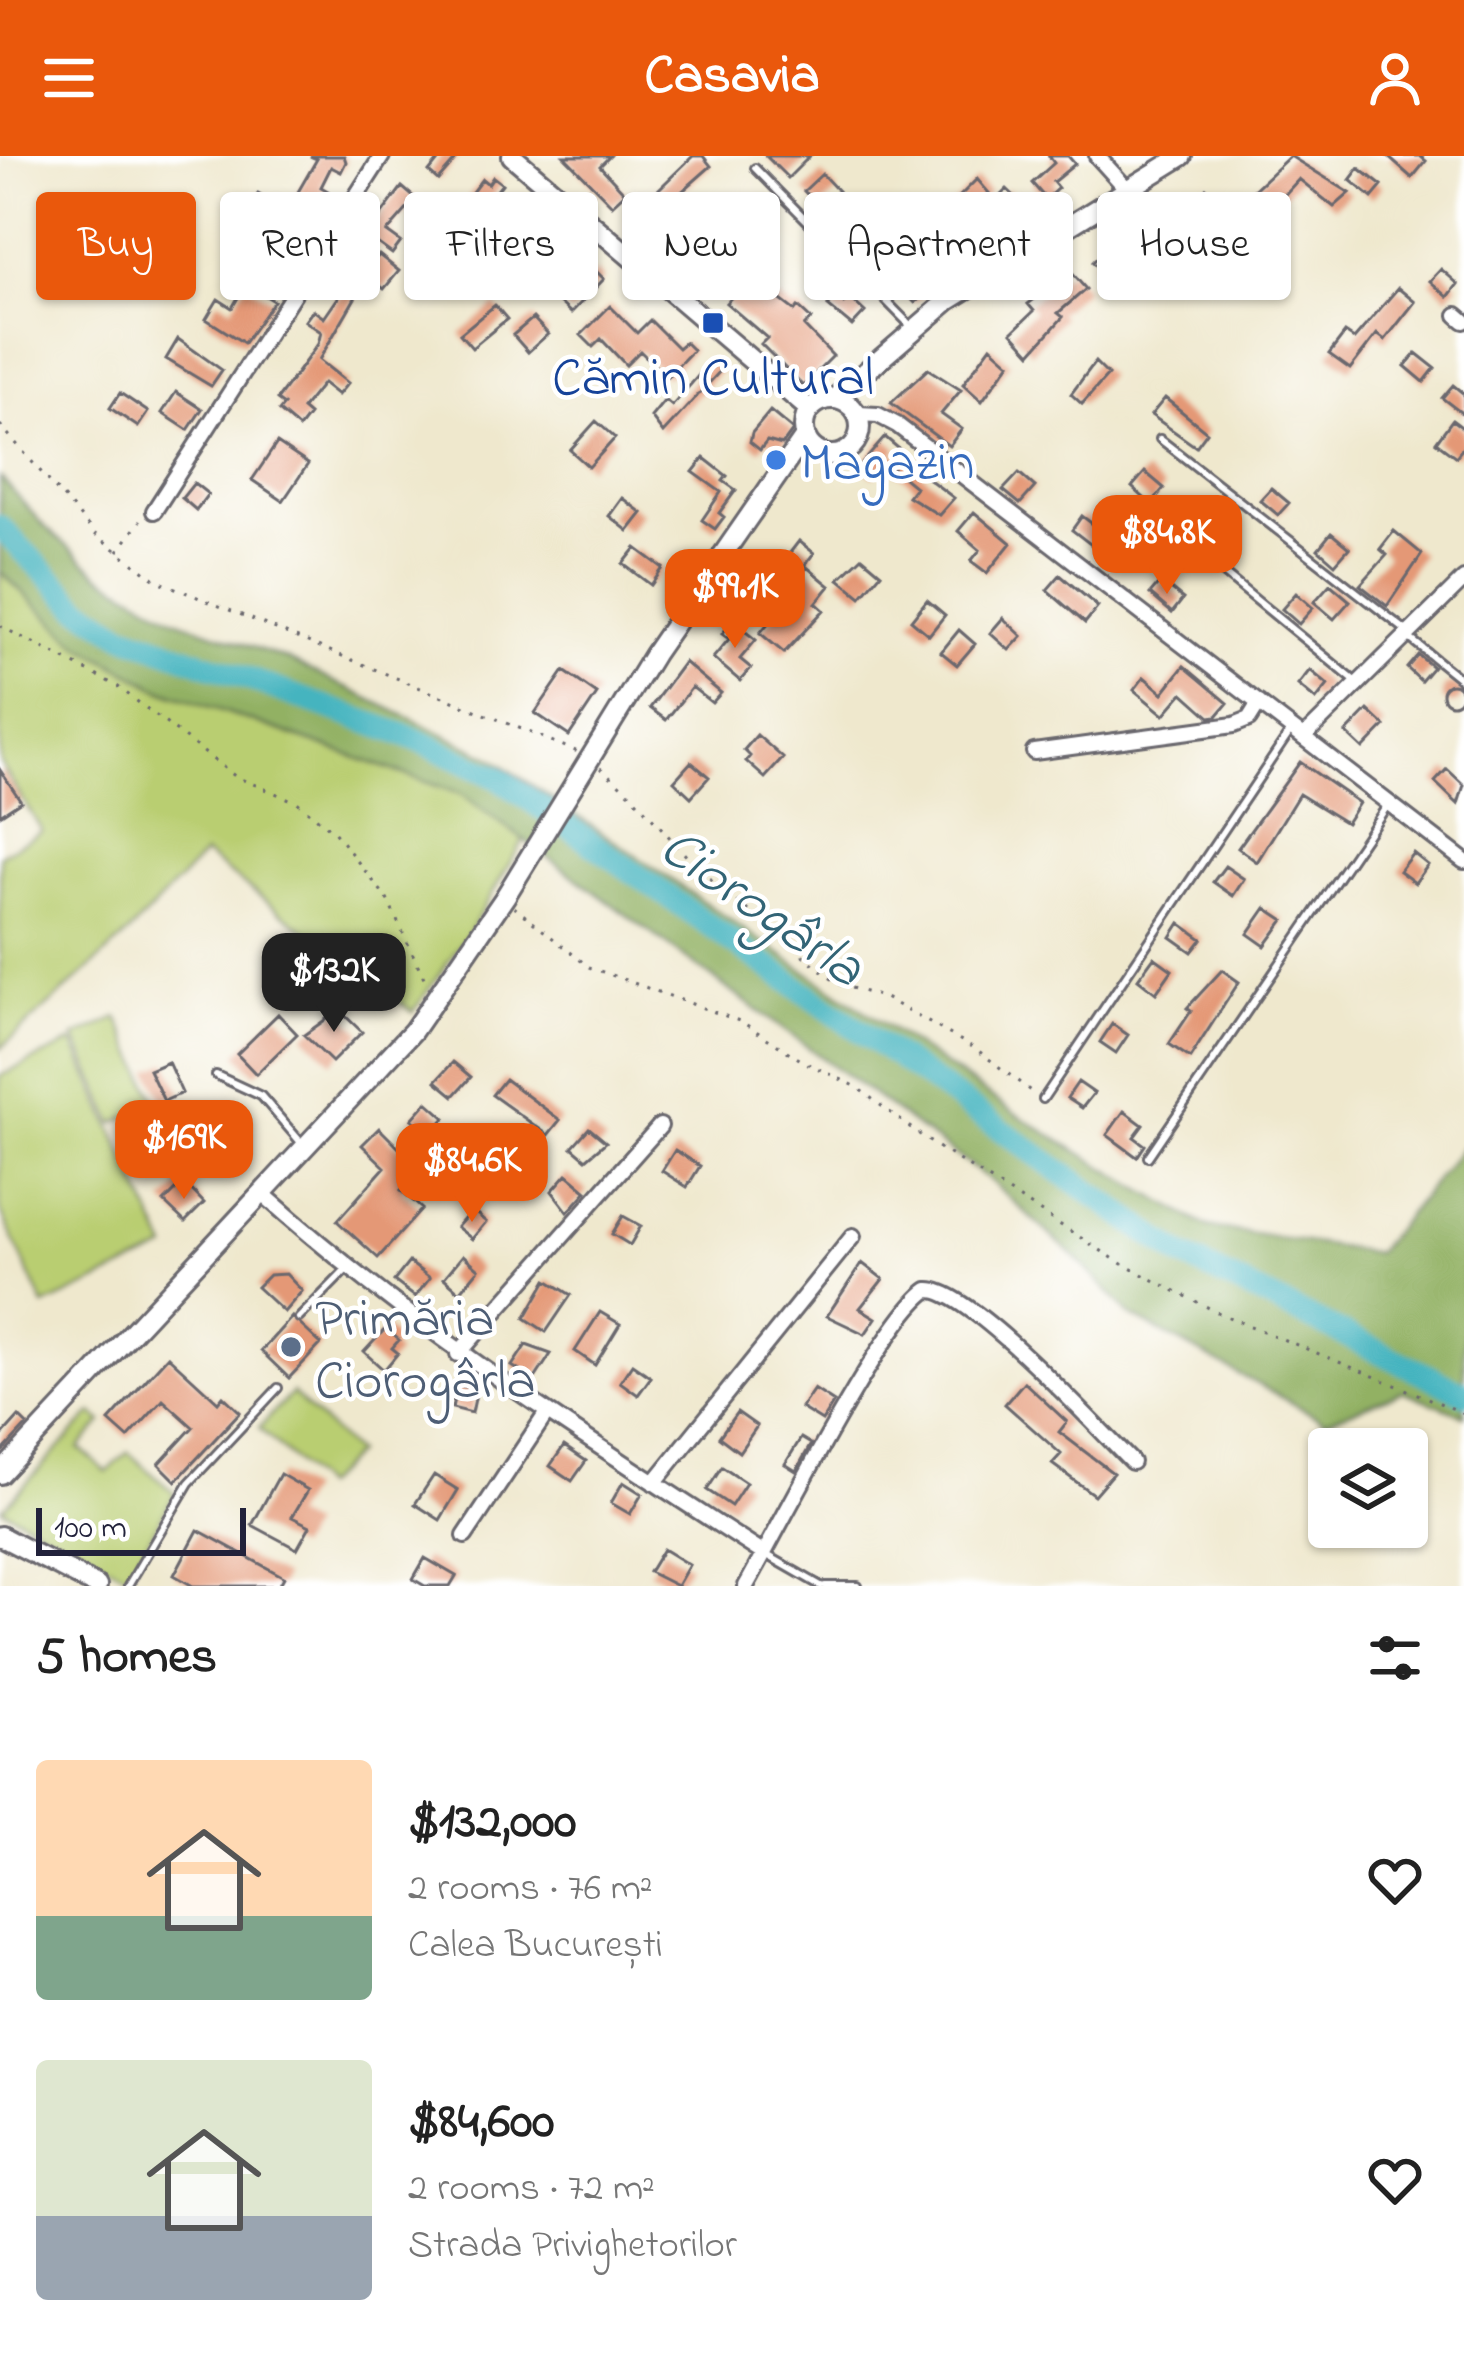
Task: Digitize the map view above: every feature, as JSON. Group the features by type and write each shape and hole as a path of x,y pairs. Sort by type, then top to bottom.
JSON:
{"main road":[{"path":"0,1474 307,1148 439,997 584,763 761,501 811,444 810,410 512,156"},
{"path":"810,410 834,399 913,327 988,273 1182,156"},
{"path":"811,444 836,456 853,447 861,430 856,411 891,347"},
{"path":"834,399 856,411"},
{"path":"0,1536 96,1586"}],"street":[{"path":"154,511 382,156"},
{"path":"1097,156 1127,189"},
{"path":"856,411 897,425 1464,861"},
{"path":"1298,733 1464,579"},
{"path":"1034,752 1234,725 1250,718 1259,704"},
{"path":"458,1354 660,1126"},
{"path":"263,1194 347,1268 458,1354 764,1553"},
{"path":"654,1483 853,1236"},
{"path":"746,1586 876,1361 914,1302 928,1290 944,1291 992,1325 1132,1462"},
{"path":"465,1536 546,1414"}],"lane":[{"path":"755,168 913,327"},
{"path":"1160,439 1464,682"},
{"path":"1210,562 1356,682"},
{"path":"1043,1100 1298,733"},
{"path":"1148,1157 1389,803"},
{"path":"216,1075 261,1096 307,1148"},
{"path":"299,1318 347,1268"},
{"path":"128,1586 189,1483 278,1388"},
{"path":"764,1553 823,1586 858,1586"}],"path":[{"path":"0,425 117,553 206,604 328,648 584,763 630,793 697,868 838,984 884,998 976,1049 1043,1100"},
{"path":"117,553 126,536 154,511"},
{"path":"0,626 117,686 236,777 297,802 334,832 386,897 411,959 439,997"},
{"path":"505,897 590,968 742,1022 883,1106 1122,1264 1221,1314 1464,1413"}],"green space":[{"path":"0,477 43,525 100,575 176,619 286,659 489,756 1016,1114 1208,1227 1376,1253 1464,1146 1464,1415 1403,1391 1325,1421 1130,1315 1079,1261 987,1178 461,794 159,689 79,645 0,571"},
{"path":"0,571 79,645 159,689 461,794 525,838 471,929 413,1012 204,854 127,935 0,1049 0,855 42,831 0,763"},
{"path":"118,1018 157,1103 114,1123 75,1037"},
{"path":"73,1042 167,1249 44,1306 0,1210 0,1076"},
{"path":"292,1393 355,1453 322,1487 259,1428"},
{"path":"92,1413 102,1422 79,1448 107,1472 128,1452 175,1494 128,1575 2,1509"}],"building":[{"path":"310,156 344,156 346,162 341,172 331,167 321,187 328,192 298,192 317,159"},
{"path":"442,156 459,156 438,180 429,172"},
{"path":"564,156 610,156 600,166 624,192 612,205"},
{"path":"693,156 703,156 711,166 681,192 656,192"},
{"path":"766,156 810,156 788,178"},
{"path":"1049,156 1068,156 1075,164 1053,182 1058,188 1054,192 1040,192 1032,183 1054,163"},
{"path":"1290,156 1350,193 1334,207 1299,179 1287,192 1251,192"},
{"path":"1387,156 1420,156 1426,161 1412,178"},
{"path":"1359,168 1382,186 1372,198 1350,180"},
{"path":"822,174 838,191 805,192"},
{"path":"493,177 502,184 496,192 472,192 482,179 488,184"},
{"path":"977,179 988,192 964,192"},
{"path":"402,187 408,192 404,192 404,213 387,232 401,242 392,254 380,245 380,216"},
{"path":"380,256 399,271 384,289 380,286"},
{"path":"1441,269 1458,284 1448,297 1430,281"},
{"path":"1073,274 1086,289 1058,313 1063,317 1031,353 1012,332 1034,311 1028,304 1073,300"},
{"path":"1398,288 1415,302 1385,340 1377,334 1350,369 1329,354 1345,333 1354,339"},
{"path":"218,299 232,308 237,300 274,301 244,343 206,319"},
{"path":"780,299 795,311 798,307 811,319 804,326 833,356 803,386 761,344 767,338 726,303"},
{"path":"336,300 354,300 319,360 348,383 338,395 323,383 302,409 309,415 299,428 279,411 284,405 277,400 318,344 321,332 305,321 313,310 324,318"},
{"path":"561,300 584,300 571,313"},
{"path":"834,300 844,304 852,300 865,312 852,326 828,306"},
{"path":"495,305 507,319 472,348 460,334"},
{"path":"610,306 637,333 650,320 678,348 685,342 693,350 667,377 640,351 626,365 601,339 593,347 581,335"},
{"path":"533,318 548,334 528,352 513,335"},
{"path":"178,339 222,370 211,386 166,359"},
{"path":"991,346 1010,363 982,401 963,384"},
{"path":"1416,353 1435,368 1424,382 1405,366"},
{"path":"711,361 722,369 663,433 651,417 665,400 672,406"},
{"path":"1095,362 1108,375 1082,404 1071,394"},
{"path":"928,369 961,390 941,414 962,429 949,446 891,403"},
{"path":"1453,385 1464,394 1464,415 1442,398"},
{"path":"176,392 202,409 188,430 162,413"},
{"path":"120,393 148,412 138,427 110,408"},
{"path":"1165,398 1207,432 1196,447 1151,415"},
{"path":"770,411 793,430 782,445 767,441 760,450 750,442 752,433"},
{"path":"1452,420 1464,429 1464,446 1456,457 1436,442"},
{"path":"596,421 615,438 589,467 570,450"},
{"path":"885,437 898,448 894,453 954,498 939,515 908,496 915,487 886,463 874,477 860,466"},
{"path":"277,443 308,464 283,501 252,480"},
{"path":"704,458 736,490 719,513 724,517 715,529 702,520 721,492 693,472"},
{"path":"1145,472 1164,488 1151,504 1132,487"},
{"path":"1019,473 1035,487 1020,504 1003,490"},
{"path":"194,483 208,494 196,510 182,498"},
{"path":"1271,488 1289,503 1278,515 1260,500"},
{"path":"622,498 642,513 628,531 609,516"},
{"path":"1191,507 1209,522 1196,538 1179,523"},
{"path":"974,512 1011,543 987,573 971,561 980,550 958,531"},
{"path":"1082,516 1127,550 1116,564 1072,530"},
{"path":"1394,531 1422,554 1387,606 1360,585 1387,555 1380,549"},
{"path":"1331,533 1349,548 1335,564 1318,549"},
{"path":"799,541 814,553 804,566 789,554"},
{"path":"636,548 663,568 651,585 623,564"},
{"path":"862,557 881,573 861,597 839,579"},
{"path":"765,563 793,585 807,567 830,586 816,603 824,610 784,653 760,633 784,604 752,579"},
{"path":"1060,575 1098,607 1085,623 1047,590"},
{"path":"1161,581 1183,599 1172,613 1150,594"},
{"path":"1330,584 1350,601 1334,619 1314,602"},
{"path":"1296,593 1313,608 1299,624 1282,609"},
{"path":"927,600 945,615 929,635 911,620"},
{"path":"1003,618 1022,636 1009,650 990,633"},
{"path":"732,621 756,640 740,659 751,668 740,681 713,658 729,639 722,634"},
{"path":"959,630 975,644 957,665 941,652"},
{"path":"1418,655 1433,667 1421,681 1407,668"},
{"path":"684,662 721,693 712,703 692,687 666,720 650,708"},
{"path":"1184,666 1228,703 1217,716 1210,717 1183,693 1164,715 1134,690 1144,677 1163,693"},
{"path":"1310,670 1328,685 1316,700 1298,685"},
{"path":"564,671 597,694 569,736 535,713"},
{"path":"1452,684 1462,694 1452,704 1442,694"},
{"path":"1368,710 1385,726 1363,749 1346,733"},
{"path":"757,735 783,758 765,778 746,761 750,756 744,750"},
{"path":"691,762 709,777 691,797 674,781"},
{"path":"1300,762 1359,803 1346,823 1299,794 1257,862 1238,848"},
{"path":"1447,769 1464,785 1458,804 1435,782"},
{"path":"0,770 21,801 0,815"},
{"path":"1413,853 1428,865 1415,883 1399,871"},
{"path":"1225,866 1244,879 1233,896 1213,882"},
{"path":"1266,908 1284,920 1265,946 1248,934"},
{"path":"1180,923 1202,939 1192,952 1171,937"},
{"path":"1154,957 1172,970 1156,993 1138,979"},
{"path":"1222,970 1239,982 1190,1058 1169,1044 1191,1011 1187,1008"},
{"path":"339,1010 362,1032 332,1062 304,1035"},
{"path":"278,1014 297,1034 256,1074 237,1054"},
{"path":"1112,1024 1128,1035 1116,1053 1100,1042"},
{"path":"168,1062 182,1093 164,1101 149,1070"},
{"path":"453,1062 471,1077 454,1096 436,1081"},
{"path":"505,1079 560,1120 548,1135 492,1095"},
{"path":"1078,1082 1094,1093 1082,1108 1067,1098"},
{"path":"427,1102 445,1118 430,1135 412,1119"},
{"path":"1124,1111 1143,1125 1134,1137 1145,1145 1137,1157 1107,1135"},
{"path":"176,1121 182,1135 151,1153 154,1160 144,1165 136,1146"},
{"path":"231,1122 245,1139 224,1156 210,1140"},
{"path":"379,1128 403,1152 408,1146 429,1166 401,1190 422,1209 378,1258 337,1221 385,1167 362,1145"},
{"path":"589,1128 606,1142 586,1159 572,1147"},
{"path":"675,1150 700,1166 687,1187 662,1171"},
{"path":"567,1174 587,1191 568,1212 552,1191"},
{"path":"184,1182 204,1203 185,1222 164,1202"},
{"path":"472,1210 486,1222 472,1239 457,1227"},
{"path":"623,1216 641,1226 630,1245 612,1234"},
{"path":"463,1255 479,1269 460,1292 444,1278"},
{"path":"409,1262 430,1278 415,1297 394,1281"},
{"path":"862,1263 883,1279 860,1308 876,1318 865,1334 827,1316"},
{"path":"286,1274 302,1291 284,1312 257,1287 269,1275"},
{"path":"547,1280 571,1295 546,1332 525,1318"},
{"path":"600,1312 620,1324 595,1365 575,1351"},
{"name":"Primăria Ciorogârla","path":"292,1317 321,1344 289,1378 261,1351"},
{"path":"386,1328 399,1340 392,1348 398,1353 384,1370 364,1352"},
{"path":"526,1345 551,1354 534,1380 512,1366"},
{"path":"168,1356 218,1402 223,1396 240,1412 176,1481 159,1464 193,1427 163,1400 128,1438 109,1421"},
{"path":"632,1364 651,1377 638,1395 620,1382"},
{"path":"1024,1382 1067,1422 1059,1432 1113,1473 1094,1495 1052,1464 1061,1454 1005,1404"},
{"path":"457,1385 477,1389 472,1413 452,1408"},
{"path":"814,1389 834,1402 822,1421 801,1408"},
{"path":"737,1412 757,1426 739,1452 719,1437"},
{"path":"19,1417 27,1425 0,1454 0,1438"},
{"path":"801,1438 811,1444 796,1471 785,1464"},
{"path":"564,1446 586,1461 572,1481 550,1466"},
{"path":"722,1467 746,1483 731,1506 707,1490"},
{"path":"280,1474 308,1490 292,1517 310,1526 297,1549 252,1525"},
{"path":"434,1475 458,1490 440,1520 415,1504"},
{"path":"623,1482 642,1494 630,1514 611,1503"},
{"path":"198,1530 284,1577 279,1586 193,1586 174,1575"},
{"path":"663,1549 689,1565 677,1586 649,1572"},
{"path":"425,1558 456,1576 450,1586 425,1586 413,1579"}],"waterway":[{"name":"Ciorogârla","path":"0,527 78,606 122,634 415,739 500,779 1180,1255 1464,1393"}],"place":[{"name":"Cămin Cultural","path":"713,323"},
{"name":"Magazin","path":"776,460"},
{"name":"Primăria Ciorogârla","path":"291,1347"}]}
